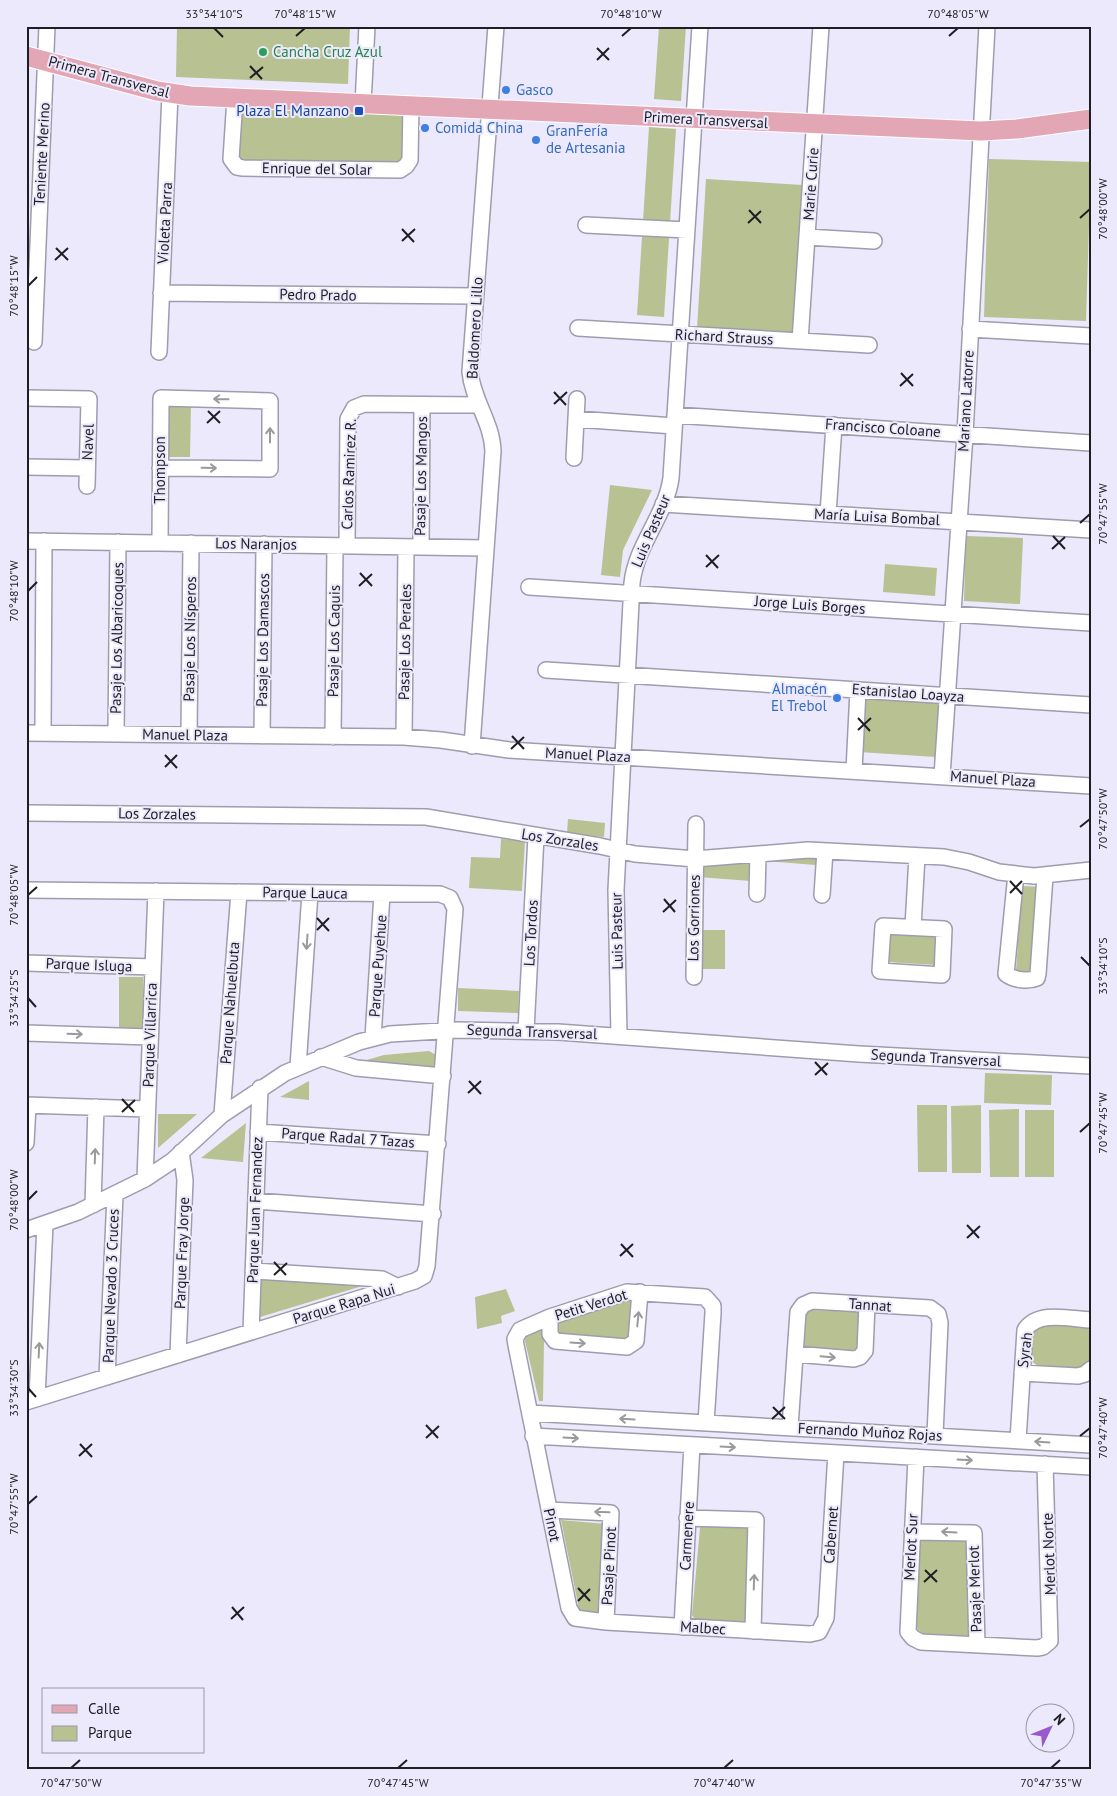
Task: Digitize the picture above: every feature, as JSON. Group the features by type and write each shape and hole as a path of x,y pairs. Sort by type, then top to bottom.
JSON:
{"main road":[{"name":"Primera Transversal","path":"26,56 170,94 235,98 981,131 1017,129 1091,119"}],"street":[{"name":"Teniente Merino","path":"34,342 47,26"},
{"path":"363,104 367,26"},
{"name":"Baldomero Lillo","path":"472,746 492,443 487,420 479,405 470,372 496,26"},
{"name":"Luis Pasteur","path":"619,1035 616,897 631,593 635,565 663,504 671,478 700,26"},
{"name":"Marie Curie","path":"800,341 821,26"},
{"name":"Mariano Latorre","path":"942,776 965,434 987,26"},
{"name":"Violeta Parra","path":"159,352 170,94"},
{"name":"Enrique del Solar","path":"235,98 231,159 237,167 243,168 400,170 410,160 411,106"},
{"path":"586,225 687,230"},
{"path":"807,237 874,242"},
{"name":"Pedro Prado","path":"161,293 475,296"},
{"name":"Richard Strauss","path":"578,328 869,345"},
{"path":"970,329 1091,336"},
{"name":"Navel","path":"26,398 89,399 87,486"},
{"name":"Thompson","path":"160,468 270,469 270,400 160,398 160,468 160,543"},
{"path":"574,458 577,399"},
{"name":"Carlos Ramirez R.","path":"341,546 348,419 356,406 364,404 479,405"},
{"name":"Pasaje Los Mangos","path":"413,547 422,405"},
{"name":"Francisco Coloane","path":"576,419 834,425 1091,443"},
{"path":"828,514 834,425"},
{"path":"26,467 87,468"},
{"name":"María Luisa Bombal","path":"663,504 1091,530"},
{"name":"Los Naranjos","path":"26,541 486,548"},
{"path":"43,733 44,541"},
{"name":"Pasaje Los Albaricoques","path":"116,734 118,542"},
{"name":"Pasaje Los Nísperos","path":"189,735 191,543"},
{"name":"Pasaje Los Damascos","path":"262,736 264,544"},
{"name":"Pasaje Los Caquis","path":"333,736 341,546"},
{"name":"Pasaje Los Perales","path":"404,737 413,547"},
{"name":"Jorge Luis Borges","path":"530,587 1091,623"},
{"name":"Estanislao Loayza","path":"546,670 1091,705"},
{"path":"854,771 858,690"},
{"name":"Manuel Plaza","path":"26,733 404,737 441,740 509,750 1091,786"},
{"name":"Los Zorzales","path":"26,813 426,817 635,854 695,859 798,850 956,859 1016,874 1045,876 1091,870"},
{"name":"Los Gorriones","path":"694,977 696,824"},
{"name":"Los Tordos","path":"526,1031 536,836"},
{"path":"822,895 825,851"},
{"path":"757,894 758,854"},
{"path":"913,927 917,856"},
{"path":"1016,874 1006,974 1012,978 1032,980 1037,978 1045,876"},
{"name":"Parque Lauca","path":"26,890 440,894 452,901 455,909 446,1030"},
{"name":"Parque Villarrica","path":"145,1179 156,892"},
{"name":"Parque Nahuelbuta","path":"222,1115 239,892"},
{"path":"298,1067 310,893"},
{"name":"Parque Puyehue","path":"373,1038 382,894"},
{"path":"883,926 913,927 944,929 942,975 880,971 883,926"},
{"name":"Parque Isluga","path":"26,963 153,967"},
{"name":"Segunda Transversal","path":"26,1230 93,1205 145,1179 181,1152 222,1115 260,1088 298,1067 373,1038 408,1032 446,1030 526,1031 619,1035 849,1053 1091,1066"},
{"name":"Parque Rapa Nui","path":"32,1400 420,1279 426,1271 433,1214 446,1030"},
{"path":"26,1033 150,1037"},
{"path":"321,1057 356,1068 443,1076"},
{"name":"Parque Juan Fernandez","path":"251,1332 260,1088"},
{"path":"26,1144 27,1105 147,1109"},
{"path":"93,1205 96,1107"},
{"name":"Parque Radal 7 Tazas","path":"258,1132 438,1144"},
{"name":"Parque Fray Jorge","path":"178,1355 185,1180 181,1152"},
{"name":"Parque Nevado 3 Cruces","path":"107,1377 115,1195"},
{"path":"256,1201 433,1214"},
{"path":"32,1400 46,1224"},
{"path":"253,1271 382,1279 398,1287"},
{"name":"Petit Verdot","path":"533,1436 515,1339 520,1330 524,1326 627,1292 700,1296 710,1301 713,1306 706,1423"},
{"path":"550,1317 550,1334 555,1341 628,1347 636,1341 640,1292"},
{"name":"Tannat","path":"799,1451 795,1428 795,1354 798,1312 803,1305 812,1301 930,1308 940,1318 935,1435"},
{"path":"795,1354 854,1359 860,1357 865,1352 867,1304"},
{"name":"Syrah","path":"1018,1440 1024,1334 1031,1322 1047,1317 1091,1320"},
{"path":"1022,1373 1078,1376 1085,1374 1091,1368"},
{"name":"Fernando Muñoz Rojas","path":"530,1413 1091,1445"},
{"path":"655,1442 656,1420"},
{"path":"881,1455 882,1432"},
{"name":"Fernando Muñoz Rojas","path":"533,1436 1091,1467"},
{"name":"Pinot","path":"533,1436 572,1614"},
{"name":"Carmenere","path":"682,1627 692,1445"},
{"name":"Cabernet","path":"826,1618 836,1453"},
{"name":"Merlot Sur","path":"916,1457 907,1622 911,1636 921,1642 977,1645"},
{"name":"Merlot Norte","path":"977,1645 1036,1648 1044,1647 1049,1643 1052,1634 1045,1464"},
{"name":"Pasaje Pinot","path":"549,1510 611,1513 606,1622"},
{"path":"688,1518 756,1520 752,1631"},
{"name":"Pasaje Merlot","path":"912,1532 974,1533 977,1645"},
{"name":"Malbec","path":"572,1614 580,1620 815,1634 823,1629 826,1618"}],"green space":[{"name":"Cancha Cruz Azul","path":"177,26 350,26 348,84 176,77"},
{"path":"659,26 686,26 681,101 654,99"},
{"path":"243,109 402,114 402,160 395,166 246,162 239,158"},
{"path":"649,127 676,129 664,317 637,315"},
{"path":"989,159 1091,162 1086,321 984,317"},
{"path":"706,179 803,185 795,334 697,329"},
{"path":"164,404 191,404 190,457 163,457"},
{"path":"610,485 652,490 623,550 620,577 601,575"},
{"path":"966,536 1023,538 1020,604 964,601"},
{"path":"885,564 937,568 935,596 883,592"},
{"path":"862,697 939,702 936,757 859,752"},
{"path":"568,819 605,823 604,837 567,833"},
{"path":"501,839 525,840 522,891 469,888 471,857 500,858"},
{"path":"816,855 816,865 765,861"},
{"path":"751,860 751,881 698,877 699,866 724,865"},
{"path":"1022,886 1042,887 1036,973 1016,971"},
{"path":"697,930 725,930 725,969 697,969"},
{"path":"888,933 938,936 937,965 886,962"},
{"path":"119,977 143,977 143,1031 119,1031"},
{"path":"458,988 519,991 518,1013 458,1011"},
{"path":"429,1051 436,1055 433,1071 356,1063 384,1055"},
{"path":"985,1073 1052,1075 1051,1105 984,1103"},
{"path":"309,1081 309,1100 280,1097"},
{"path":"917,1105 947,1105 947,1172 918,1172"},
{"path":"981,1105 981,1173 952,1173 951,1106"},
{"path":"1019,1109 1019,1177 990,1177 989,1110"},
{"path":"1025,1110 1054,1110 1054,1177 1025,1177"},
{"path":"158,1114 197,1114 158,1148"},
{"path":"246,1123 243,1162 201,1158"},
{"path":"261,1277 369,1284 260,1317"},
{"path":"506,1289 515,1311 501,1316 502,1323 477,1329 475,1297"},
{"path":"629,1298 631,1302 629,1342 558,1335 556,1322"},
{"path":"811,1310 860,1312 859,1347 853,1351 802,1348 804,1315"},
{"path":"1040,1323 1086,1325 1089,1330 1089,1364 1084,1368 1038,1366 1031,1361 1033,1328"},
{"path":"544,1326 549,1341 544,1342 543,1401 539,1401 525,1341 526,1331"},
{"path":"561,1520 606,1524 603,1617 584,1615 579,1609"},
{"path":"703,1524 747,1527 751,1531 748,1617 744,1623 696,1621 692,1615 700,1528"},
{"path":"923,1535 970,1541 970,1636 924,1634 918,1630 915,1623 920,1538"}],"place":[{"name":"Cancha Cruz Azul","path":"263,52"},
{"name":"Gasco","path":"506,90"},
{"name":"Plaza El Manzano","path":"359,111"},
{"name":"Comida China","path":"425,128"},
{"name":"GranFería de Artesania","path":"536,140"},
{"name":"Almacén El Trebol","path":"837,698"}]}
